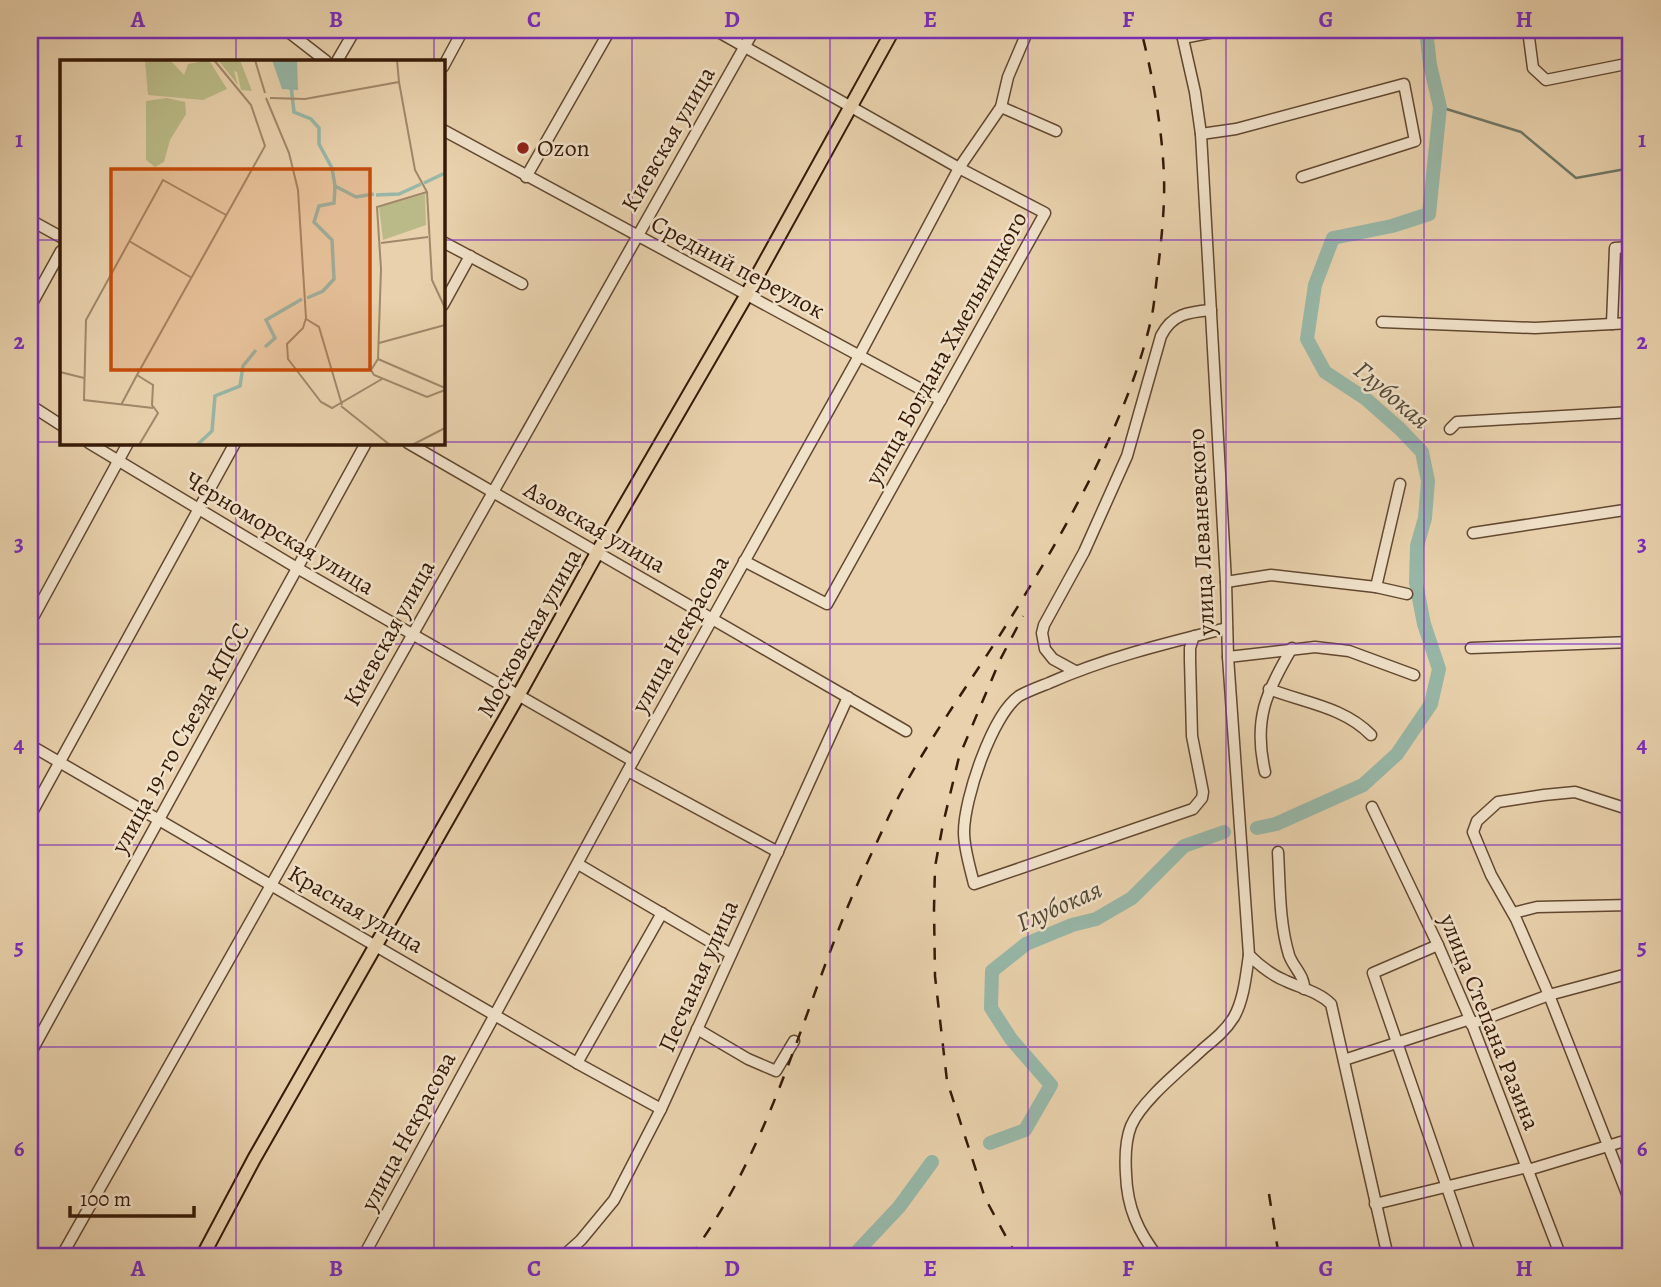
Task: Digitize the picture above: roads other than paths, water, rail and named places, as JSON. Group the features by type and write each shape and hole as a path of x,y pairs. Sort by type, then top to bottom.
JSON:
{"main road":[{"name":"Московская улица","path":"202,1257 597,553 746,296 893,30"}],"street":[{"path":"286,30 325,60"},
{"path":"338,60 355,30"},
{"path":"444,65 463,30"},
{"path":"526,177 610,30"},
{"name":"улица Богдана Хмельницкого","path":"715,30 959,168 1045,213 827,604 744,561"},
{"name":"Киевская улица","path":"61,1257 754,30"},
{"name":"улица Некрасова","path":"363,1257 630,766 859,356 959,168 1001,107 1008,77 1028,30"},
{"path":"1182,34 1224,30"},
{"path":"1528,30 1534,68 1546,80 1631,62"},
{"name":"улица Леваневского","path":"1158,1257 1143,1237 1131,1210 1126,1180 1128,1137 1138,1115 1161,1089 1226,1029 1240,1003 1249,955 1228,657 1201,134 1182,34"},
{"path":"1201,134 1236,129 1404,84 1415,141 1302,177"},
{"path":"1001,107 1056,131"},
{"name":"Средний переулок","path":"444,131 941,400"},
{"path":"30,220 60,236"},
{"path":"444,243 522,284"},
{"path":"1612,324 1615,248 1631,247"},
{"path":"30,307 60,253"},
{"path":"444,303 470,256"},
{"path":"1211,310 1185,312 1166,326 1127,456 1084,552 1044,625 1042,641 1054,659 1075,671 1227,628"},
{"path":"1382,322 1535,328 1631,323"},
{"path":"31,408 60,424"},
{"path":"1450,429 1457,422 1631,412"},
{"name":"Черноморская улица","path":"91,444 778,852"},
{"path":"30,623 127,444"},
{"path":"30,816 234,444"},
{"name":"улица 19-го Съезда КПСС","path":"30,1054 365,444"},
{"name":"Азовская улица","path":"410,444 906,731"},
{"path":"1376,587 1400,484"},
{"path":"1473,533 1631,509"},
{"path":"1226,582 1271,575 1376,587 1407,594"},
{"name":"улица Леваневского","path":"1075,671 1018,697 989,739 969,794 964,831 974,884 1193,809 1202,798 1202,782 1192,736 1190,648 1194,636"},
{"path":"1471,648 1631,642"},
{"path":"1228,657 1315,647 1349,651 1414,675"},
{"path":"1265,772 1260,731 1265,702 1292,649"},
{"path":"1269,690 1337,710 1363,727 1371,736"},
{"name":"Песчаная улица","path":"562,1257 581,1240 614,1200 661,1109 848,697"},
{"name":"Красная улица","path":"30,746 661,1109"},
{"path":"1631,810 1575,792 1544,795 1498,802 1477,821 1473,832 1549,995 1631,1204"},
{"name":"улица Степана Разина","path":"1372,807 1471,1021 1561,1257"},
{"path":"1278,852 1285,942 1290,958 1304,981 1304,989"},
{"path":"578,864 731,954"},
{"path":"1513,913 1537,907 1631,905"},
{"path":"577,1063 662,913"},
{"path":"1438,945 1373,973 1471,1257"},
{"path":"1249,955 1259,966 1331,1004 1388,1257"},
{"path":"1344,1060 1549,995 1631,973"},
{"path":"697,1029 748,1059 776,1071 793,1041"},
{"path":"1375,1204 1527,1168 1631,1139"},
{"path":"30,1252 40,1257"}],"waterway":[{"name":"Глубокая","path":"1257,828 1276,824 1363,785 1397,754 1431,704 1439,669 1424,624 1416,583 1417,546 1425,518 1428,481 1422,452 1366,399 1325,372 1307,339 1315,285 1333,238 1392,226 1429,214 1440,107 1430,65 1426,30"},
{"path":"1440,107 1521,132 1576,178 1631,168"},
{"name":"Глубокая","path":"990,1143 1025,1130 1051,1085 1011,1039 991,1008 992,971 1026,944 1072,925 1096,919 1132,898 1184,846 1224,832"},
{"name":"Глубокая","path":"852,1257 899,1207 932,1162"}],"railway":[{"path":"690,1257 716,1218 759,1137 847,908 889,816 929,743 1048,556 1090,480 1125,401 1151,318 1164,201 1159,121 1141,30"},
{"path":"1017,1257 985,1198 947,1081 935,976 934,909 935,867 959,757 1000,660 1023,616"},
{"path":"1269,1194 1279,1257"}],"place":[{"name":"Ozon","path":"523,148"}]}
